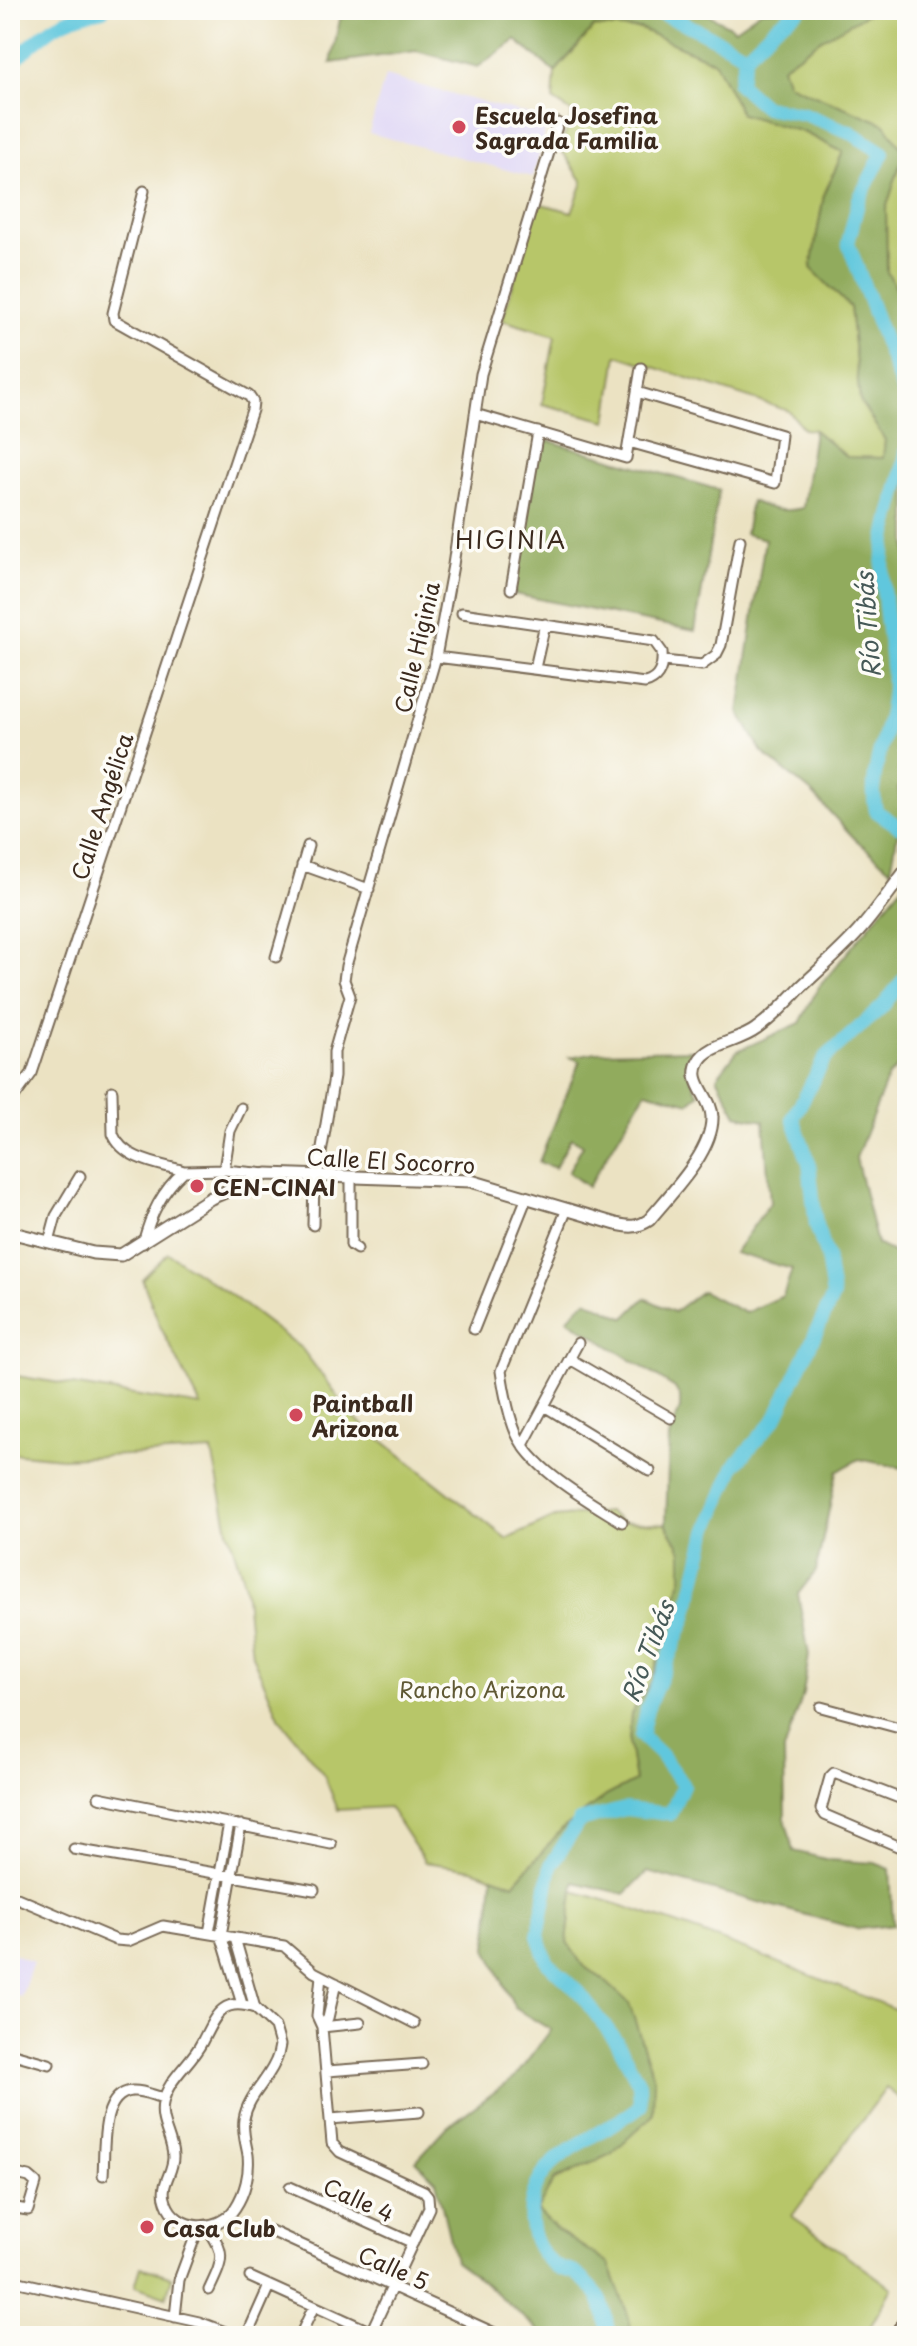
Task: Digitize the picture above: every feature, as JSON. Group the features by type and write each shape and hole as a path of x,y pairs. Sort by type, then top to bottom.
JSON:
{"street":[{"name":"Calle Higinia","path":"313,1225 316,1177 334,1077 334,1052 350,996 344,980 436,657 481,374 558,123"},
{"name":"Calle Angélica","path":"12,1098 32,1073 219,515 253,402 243,392 113,317 144,191"},
{"path":"475,414 626,458 641,368"},
{"path":"629,442 775,483 781,435 637,392"},
{"path":"511,589 538,432"},
{"path":"663,661 702,665 716,655 721,645 740,540"},
{"path":"436,657 645,683 656,678 663,661 662,652 654,641 462,613"},
{"path":"535,668 545,624"},
{"path":"276,957 308,846"},
{"path":"302,865 369,889"},
{"name":"Calle El Socorro","path":"11,1236 113,1256 128,1253 211,1198 267,1174 471,1181 630,1227 640,1225 649,1220 689,1171 703,1149 711,1128 709,1104 696,1080 700,1059 708,1051 748,1035 766,1022 857,933 907,869"},
{"path":"112,1091 113,1134 116,1141 133,1156 184,1171 224,1170 267,1174"},
{"path":"224,1170 230,1131 241,1108"},
{"path":"143,1243 155,1207 184,1171"},
{"path":"49,1242 56,1216 80,1176"},
{"path":"351,1178 351,1245 357,1249"},
{"path":"474,1329 527,1197"},
{"path":"567,1209 501,1371 516,1433 523,1445 566,1487 622,1522"},
{"path":"523,1445 578,1343"},
{"path":"570,1359 671,1418"},
{"path":"544,1406 650,1471"},
{"path":"821,1707 907,1730"},
{"path":"907,1801 834,1773 830,1777 821,1809 825,1815 907,1850"},
{"path":"99,1797 331,1844"},
{"path":"209,1933 229,1823"},
{"path":"241,1825 221,1935 242,2004"},
{"path":"74,1849 314,1890"},
{"path":"10,1895 116,1940 128,1941 163,1926 284,1946 321,1976 414,2023"},
{"path":"235,1938 255,2008"},
{"path":"250,2277 375,2334 429,2208 428,2196 424,2191 340,2152 332,2143 322,2027 317,2016 321,1976"},
{"path":"322,2027 328,2018 336,1983"},
{"path":"175,2317 183,2264 203,2226 223,2220 230,2214 244,2189 248,2164 244,2119 253,2095 273,2068 278,2055 280,2045 275,2027 255,2008 242,2004 229,2006 214,2018 200,2046 169,2084 164,2098 163,2121 174,2160 164,2185 165,2201 176,2217 203,2226 221,2249 222,2263 209,2290"},
{"path":"322,2027 360,2023"},
{"path":"10,2053 49,2064"},
{"path":"327,2071 422,2064"},
{"path":"103,2175 107,2118 115,2100 133,2091 164,2098"},
{"path":"330,2119 419,2112"},
{"path":"10,2194 16,2174 29,2177 36,2183 28,2210 10,2207"},
{"name":"Calle 4","path":"290,2187 413,2243"},
{"name":"Calle 5","path":"271,2231 501,2336"},
{"path":"10,2280 199,2322 236,2336"},
{"path":"249,2331 269,2286"},
{"path":"300,2336 314,2306"},
{"path":"897,2335 907,2314"}],"shaded area":[{"name":"Escuela Josefina Sagrada Familia","path":"385,76 548,120 533,177 369,133"},
{"path":"10,1952 33,1962 21,1997 10,1994"}],"green space":[{"path":"342,10 700,10 735,29 762,10 874,10 820,40 782,67 788,84 885,124 904,152 886,209 887,272 907,306 907,780 898,788 902,809 891,870 854,838 812,793 762,752 739,712 765,539 745,534 751,501 776,509 803,508 814,430 847,457 883,458 885,440 860,401 850,307 811,268 824,195 843,152 803,132 741,114 715,62 641,29 594,27 555,72 516,40 478,67 416,51 331,63"},
{"path":"874,10 907,10 907,306 887,272 886,209 904,152 885,124 787,84 782,67 820,40"},
{"path":"594,27 641,29 715,62 741,114 803,132 843,152 824,195 811,268 850,307 860,401 885,440 883,458 847,457 814,430 804,429 789,411 617,355 607,421 542,404 555,336 502,320 538,203 572,212 583,182 560,148 573,113 553,100 555,72"},
{"path":"539,438 719,490 695,631 514,594"},
{"path":"907,880 907,1056 888,1077 856,1158 877,1244 907,1259 907,1469 859,1459 837,1472 816,1571 798,1594 809,1655 803,1694 784,1751 785,1819 794,1851 829,1860 875,1863 890,1869 893,1925 858,1929 647,1872 625,1894 574,1882 567,1942 583,1966 629,2003 654,2079 653,2115 611,2154 555,2179 537,2210 557,2230 609,2264 629,2318 630,2336 545,2336 455,2261 436,2181 416,2161 447,2127 515,2077 551,2030 515,2008 487,1949 493,1876 514,1884 562,1829 606,1796 635,1781 629,1743 631,1714 652,1680 682,1578 682,1551 666,1524 669,1437 680,1409 680,1397 675,1388 567,1319 586,1300 625,1318 645,1298 674,1312 702,1291 745,1313 783,1296 792,1269 734,1253 770,1203 764,1121 737,1115 717,1077 737,1051 800,1023 818,988"},
{"path":"692,1050 688,1073 699,1094 689,1103 646,1091 588,1187 568,1172 583,1145 571,1138 555,1168 539,1162 580,1061 570,1057 596,1052"},
{"name":"Rancho Arizona","path":"168,1253 231,1295 302,1349 354,1418 507,1539 555,1517 608,1512 623,1522 666,1524 682,1551 682,1578 652,1680 631,1714 629,1743 635,1781 606,1796 514,1884 472,1869 425,1862 389,1807 338,1810 324,1775 280,1719 252,1655 245,1586 228,1530 212,1451 62,1458 10,1453 10,1375 201,1406 160,1326 142,1279"},
{"path":"573,1891 700,1932 907,2014 906,2103 886,2088 792,2216 892,2288 865,2336 630,2336 629,2318 609,2264 557,2230 536,2210 554,2181 611,2154 604,1980 583,1966 567,1942"},
{"path":"141,2267 172,2277 166,2297 135,2286"}],"waterway":[{"path":"10,64 62,23 103,10"},
{"path":"650,10 684,23 746,55"},
{"name":"Río Tibás","path":"799,10 776,26 746,55 739,84 765,107 804,114 850,132 883,153 859,199 848,243 907,401"},
{"name":"Río Tibás","path":"907,449 883,564 893,684 874,779 876,811 898,826 907,828"},
{"name":"Río Tibás","path":"609,2336 600,2298 578,2275 557,2267 547,2258 539,2248 531,2223 537,2185 552,2164 640,2106 639,2083 617,2042 579,1992 547,1962 538,1936 551,1865 579,1821 625,1809 670,1814 683,1785 660,1754 641,1736 647,1709 686,1617 707,1532 735,1465 776,1418 833,1296 827,1257 816,1225 809,1163 793,1118 825,1058 882,1007 907,975"}],"place":[{"name":"Escuela Josefina Sagrada Familia","path":"459,127"},
{"name":"CEN-CINAI","path":"197,1186"},
{"name":"Paintball Arizona","path":"296,1415"},
{"name":"Casa Club","path":"147,2227"}],"district":[{"name":"HIGINIA","path":"511,539"}]}
